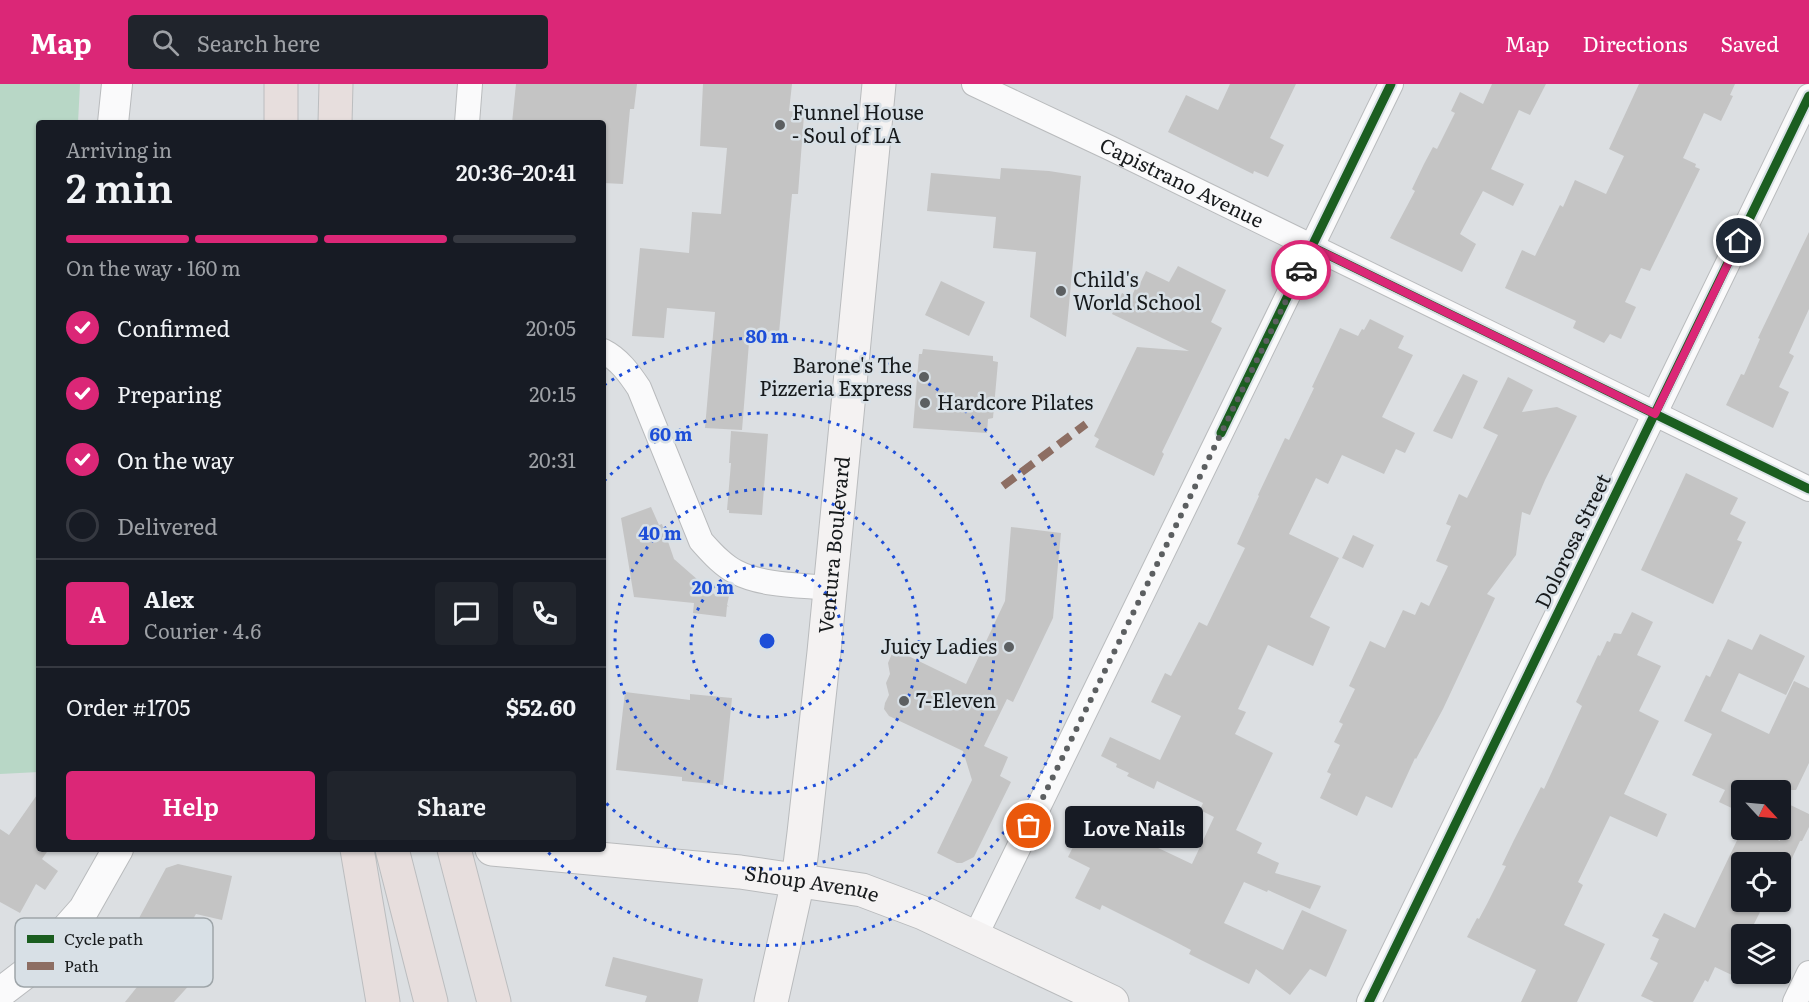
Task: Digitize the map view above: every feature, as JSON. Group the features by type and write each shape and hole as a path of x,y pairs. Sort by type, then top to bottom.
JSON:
{"highway":[{"path":"280,120 281,84"},
{"path":"335,120 336,84"},
{"path":"393,852 431,1002"},
{"path":"455,852 494,1002"},
{"path":"359,861 383,1002"}],"main road":[{"name":"Ventura Boulevard","path":"771,1002 798,881 817,722 879,84"},
{"name":"Shoup Avenue","path":"524,852 740,872 862,890 904,905 1112,1002"}],"street":[{"path":"113,120 117,84"},
{"path":"467,120 470,84"},
{"name":"Capistrano Avenue","path":"974,84 1809,489"},
{"path":"975,937 1391,84"},
{"name":"Dolorosa Street","path":"1369,1002 1809,96"},
{"path":"606,353 624,366 639,388 701,541 714,555 736,572 759,580 830,588"},
{"path":"76,918 84,909 116,852"},
{"path":"1795,1002 1809,973"},
{"path":"0,993 15,982"}],"green space":[{"path":"0,84 80,84 78,120 36,120 36,772 0,774"}],"building":[{"path":"516,84 637,84 634,109 630,109 623,184 606,183 606,120 512,120"},
{"path":"703,84 792,84 789,111 800,112 800,115 804,115 798,194 792,194 779,333 750,330 742,430 705,428 715,312 667,308 664,338 632,336 640,248 689,253 692,212 721,214 727,148 700,146"},
{"path":"1230,84 1296,84 1270,138 1284,145 1268,177 1254,171 1253,174 1168,132 1186,95 1218,110"},
{"path":"1492,84 1546,84 1530,115 1519,110 1491,169 1524,184 1513,206 1483,191 1460,234 1476,244 1462,272 1390,238 1415,191 1412,189 1424,164 1433,147 1437,149 1455,113 1451,111 1460,92 1483,104"},
{"path":"1639,84 1735,84 1730,95 1733,96 1721,121 1704,113 1683,158 1696,164 1695,167 1700,169 1650,271 1641,268 1625,302 1636,307 1621,339 1610,334 1604,343 1573,328 1576,321 1505,288 1522,250 1535,256 1560,205 1563,207 1575,180 1606,194 1624,156 1609,149"},
{"path":"1001,168 1081,176 1066,337 1030,317 1036,252 993,248 996,217 927,211 931,173 1000,179"},
{"path":"1809,232 1809,309 1789,353 1794,356 1779,387 1789,392 1773,428 1726,405 1741,374 1744,375 1760,339 1758,338"},
{"path":"1178,266 1226,290 1211,322 1222,328 1162,452 1164,454 1154,476 1095,447 1099,439 1094,436 1137,347 1189,351 1112,314 1122,293 1131,298 1146,271 1169,282"},
{"path":"941,281 985,302 969,336 925,315"},
{"path":"1370,319 1404,336 1398,348 1413,355 1382,417 1415,433 1405,453 1396,449 1384,474 1342,455 1328,484 1316,478 1289,534 1339,558 1310,617 1330,627 1313,666 1268,645 1238,709 1246,712 1235,734 1273,753 1236,830 1262,843 1257,853 1279,863 1275,873 1321,886 1310,909 1244,882 1224,923 1283,950 1302,910 1347,930 1326,977 1310,969 1290,995 1256,969 1249,984 1189,954 1191,950 1102,905 1100,910 1075,898 1090,868 1068,857 1086,821 1111,833 1118,817 1137,826 1133,836 1192,864 1214,817 1200,810 1203,803 1157,781 1154,789 1127,776 1129,773 1101,756 1110,737 1160,760 1181,716 1151,702 1165,673 1171,676 1199,622 1207,626 1245,548 1237,544 1258,495 1285,438 1289,440 1340,328 1358,336"},
{"path":"923,349 993,356 993,361 998,362 993,418 988,419 987,433 913,428 919,354 922,354"},
{"path":"1463,374 1478,381 1452,439 1433,431"},
{"path":"1508,377 1533,390 1522,412 1557,407 1577,416 1530,515 1522,512 1516,555 1487,594 1495,598 1443,709 1415,758 1392,808 1366,796 1357,816 1320,798 1331,774 1327,772 1340,745 1334,742 1343,724 1339,722 1355,689 1349,686 1370,641 1385,648 1403,610 1415,615 1421,602 1429,606 1448,566 1436,561 1451,526 1446,524 1459,494 1467,498 1498,435 1483,428"},
{"path":"731,431 768,434 762,515 729,513 727,510"},
{"path":"1686,473 1738,498 1730,514 1746,522 1737,540 1742,542 1713,604 1641,570"},
{"path":"651,507 659,525 662,524 674,559 714,594 729,596 726,617 693,613 694,603 634,597 621,518"},
{"path":"1011,527 1061,533 1053,618 1013,702 1007,699 984,746 1008,757 1000,776 1011,782 974,857 957,863 937,853 972,780 963,751 889,716 884,709 889,695 886,683 890,674 888,663 894,649 966,684 1005,601"},
{"path":"1353,535 1374,545 1363,568 1342,558"},
{"path":"1632,612 1653,622 1637,655 1661,666 1639,711 1659,721 1624,794 1667,814 1657,837 1610,816 1578,882 1583,885 1564,925 1605,944 1577,1002 1521,1002 1536,970 1467,937 1477,918 1479,919 1506,866 1502,865 1541,787 1544,789 1582,706 1576,702 1598,655 1600,656 1607,641 1610,642 1614,633 1621,634"},
{"path":"1760,634 1805,656 1786,695 1739,673 1721,711 1769,734 1794,681 1809,688 1809,763 1796,790 1791,790 1791,780 1731,780 1731,808 1719,802 1725,790 1692,775 1712,734 1684,721 1706,675 1710,677 1728,639 1752,650"},
{"path":"625,692 690,700 690,694 732,698 723,785 682,781 682,777 616,770"},
{"path":"36,796 36,852 47,852 42,859 58,871 45,890 36,884 20,913 0,902 0,829 9,835"},
{"path":"1791,805 1809,814 1809,827 1791,860 1791,852 1731,852 1737,840 1791,840"},
{"path":"1731,853 1731,912 1760,912 1754,924 1731,924 1731,975 1715,967 1708,982 1705,980 1693,1002 1654,1002 1641,996 1658,963 1650,959 1659,939 1652,936 1664,913 1695,928"},
{"path":"178,864 232,876 222,920 196,914 194,918 139,918 166,868"},
{"path":"613,957 703,979 698,1002 645,1002 647,996 605,986"},
{"path":"137,987 188,987 174,1002 125,1002"}],"marked path":[{"path":"1003,486 1086,424"}],"cycle path":[{"path":"1221,433 1391,84"},
{"path":"1369,1002 1809,96"},
{"path":"1312,247 1809,489"}],"way so far":[{"path":"1029,826 1301,270"}],"place":[{"name":"Funnel House - Soul of LA","path":"780,125"},
{"name":"Child's World School","path":"1061,291"},
{"name":"Barone's The Pizzeria Express","path":"924,377"},
{"name":"Hardcore Pilates","path":"925,403"},
{"name":"Juicy Ladies","path":"1009,647"},
{"name":"7-Eleven","path":"904,701"},
{"name":"Love Nails","path":"1029,826"}],"route":[{"path":"1301,270 1312,247 1655,414 1739,241"}]}
